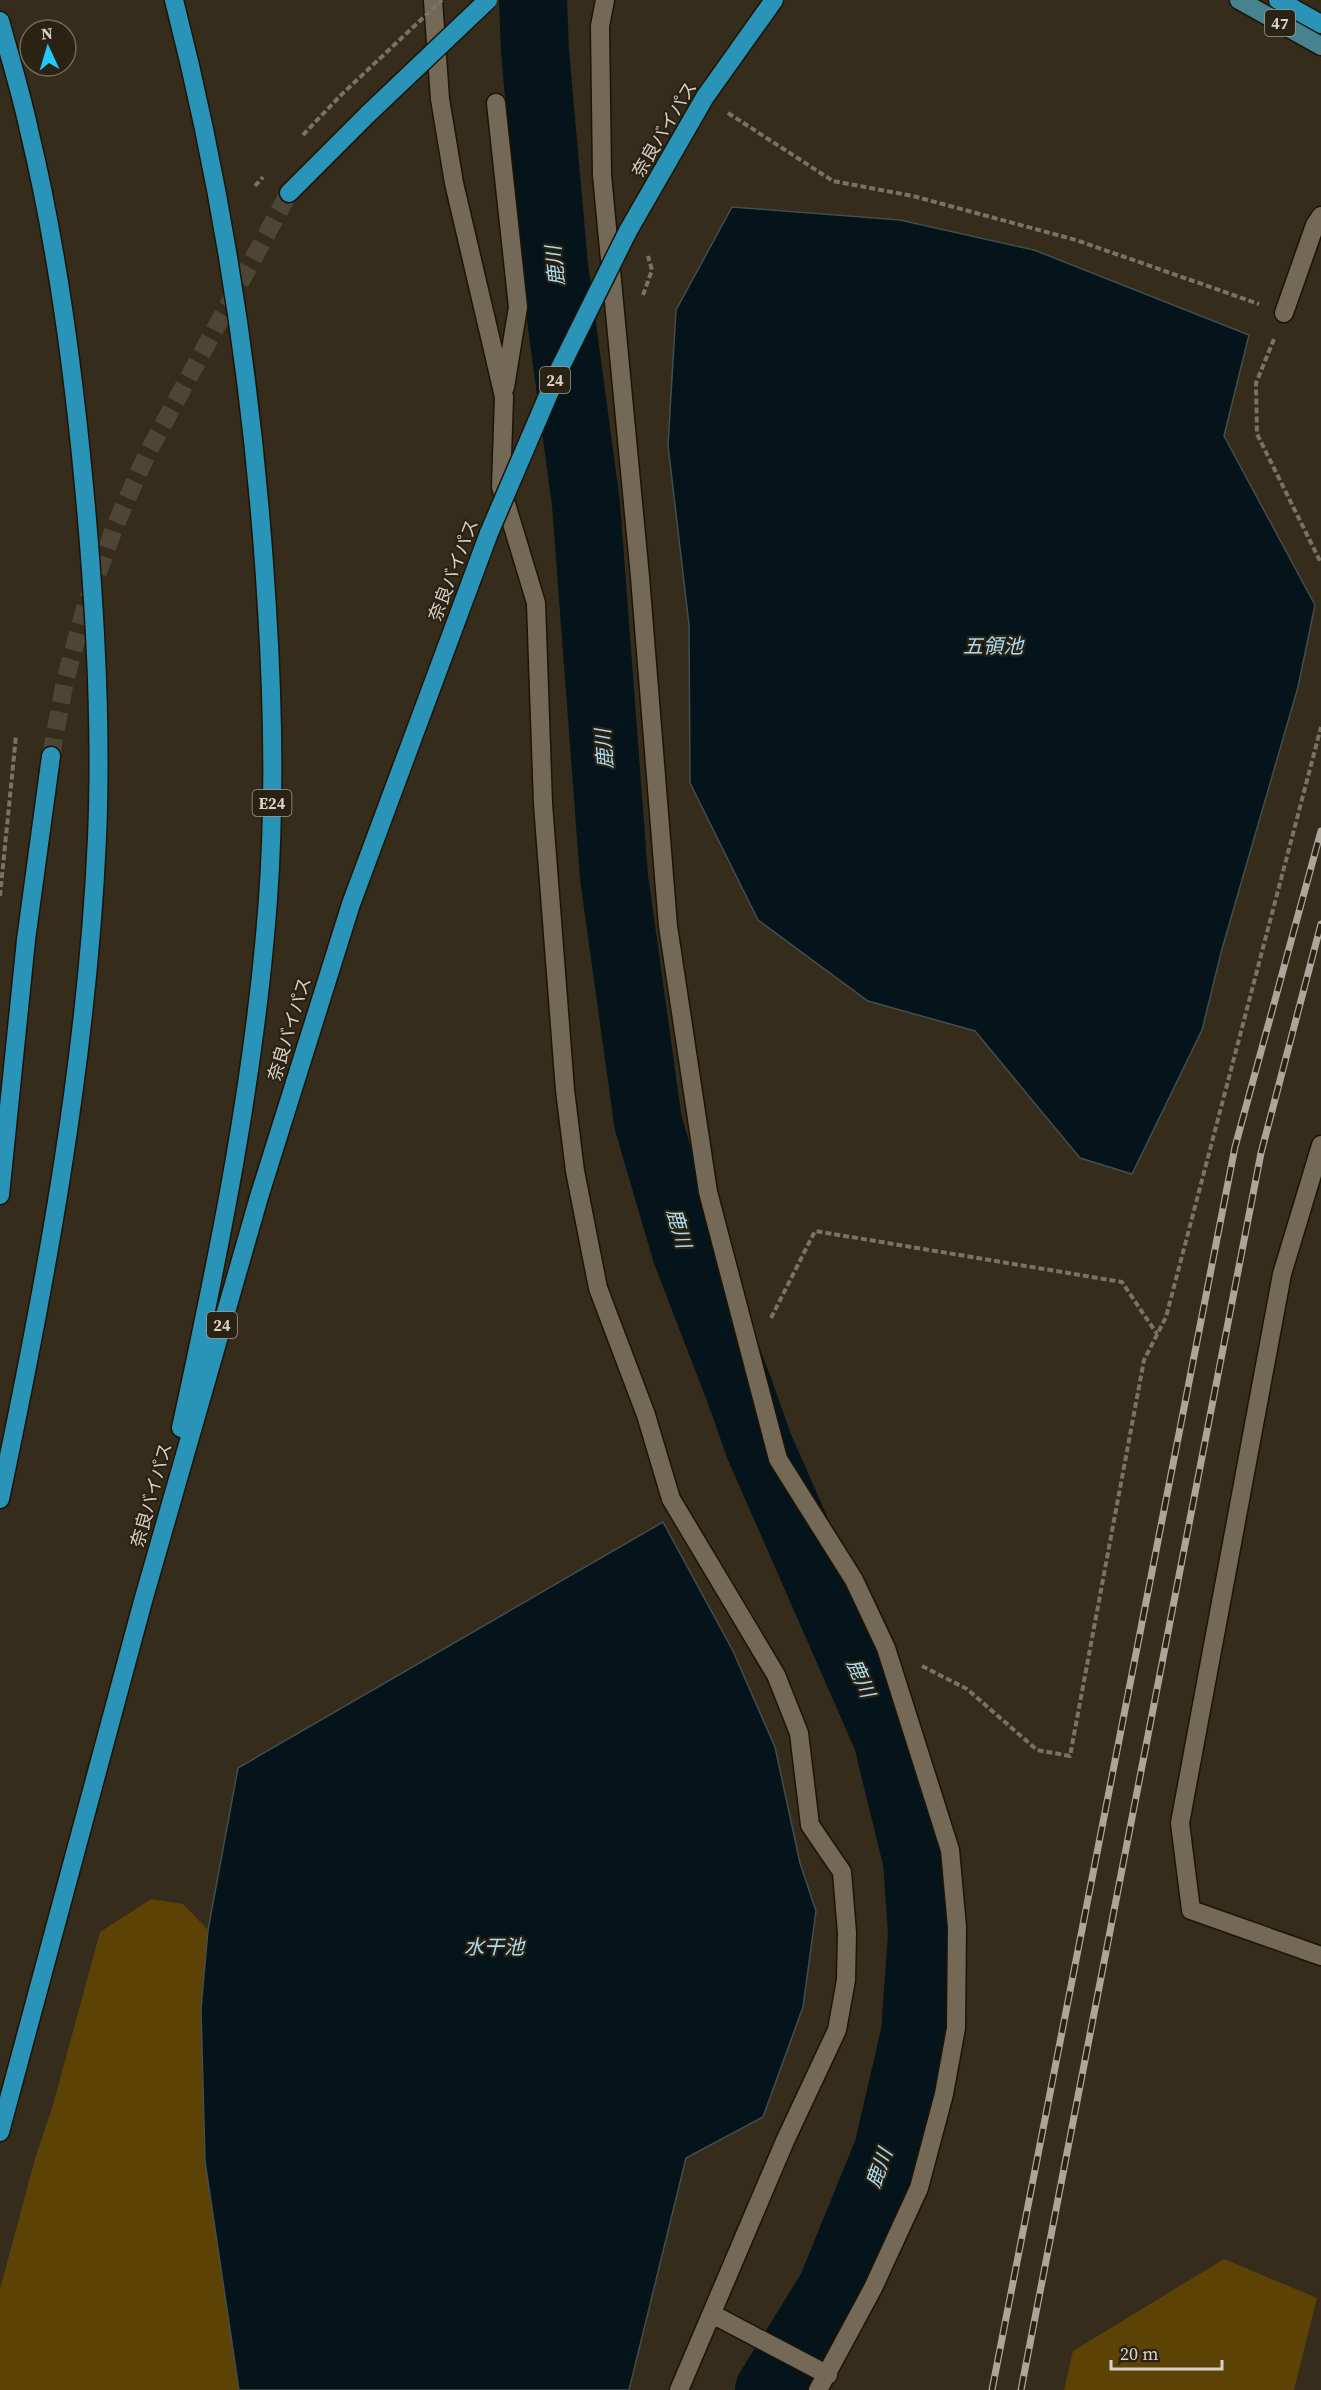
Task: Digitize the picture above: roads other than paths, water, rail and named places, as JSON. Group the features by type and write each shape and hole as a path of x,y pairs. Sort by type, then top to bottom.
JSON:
{"highway":[{"name":"E24","path":"143,1601 216,1268 256,1031 268,897 273,766 262,524 249,404 231,278 208,152 174,0"},
{"path":"289,193 488,0"},
{"name":"奈良バイパス","path":"0,2132 143,1601 259,1197 351,904 489,533 559,370 628,231 705,98 774,0"},
{"path":"1278,0 1321,24"},
{"path":"0,21 30,130 59,280 80,435 91,554 99,693 97,837 88,975 48,1257 0,1499"},
{"path":"0,1196 26,939 51,756"}],"main road":[{"name":"47","path":"1239,0 1321,46"}],"street":[{"path":"433,0 440,99 454,183 504,397"},
{"path":"605,0 600,26 602,175 640,577 668,926 708,1192 778,1459 854,1580 886,1648 950,1850 957,1927 956,2028 944,2094 919,2188 873,2288 823,2383 712,2314"},
{"path":"496,103 518,307 504,397 501,487 536,603 543,804 565,1090 575,1171 598,1288 646,1415 671,1499 776,1675 799,1733 810,1825 842,1872 847,1933 846,1980 837,2030 785,2141 679,2390"},
{"path":"1284,313 1315,225 1321,216"},
{"path":"1321,1145 1282,1274 1180,1822 1191,1910 1321,1956"}],"water":[{"path":"506,0 549,0 553,45 561,82 554,266 510,49"},
{"name":"五領池","path":"732,207 900,220 1034,250 1249,335 1224,436 1315,605 1298,687 1222,949 1202,1030 1132,1174 1080,1158 975,1031 868,1001 758,920 690,783 689,625 668,445 676,310"},
{"name":"水干池","path":"663,1522 733,1651 775,1747 800,1863 816,1911 803,2007 763,2117 686,2158 629,2390 239,2390 205,2161 201,2009 208,1930 238,1768"}],"waterway":[{"name":"鹿川","path":"533,0 535,51 554,266 586,504 614,877 648,1122 686,1252 759,1446 887,1738 917,1861 922,1934 915,2033 888,2150 831,2290 769,2390"}],"tunnel":[{"path":"51,756 65,681 85,608 115,526 147,454 289,193"}],"railway":[{"path":"992,2390 1235,1147 1321,831"},
{"path":"1021,2390 1261,1153 1321,924"}]}
